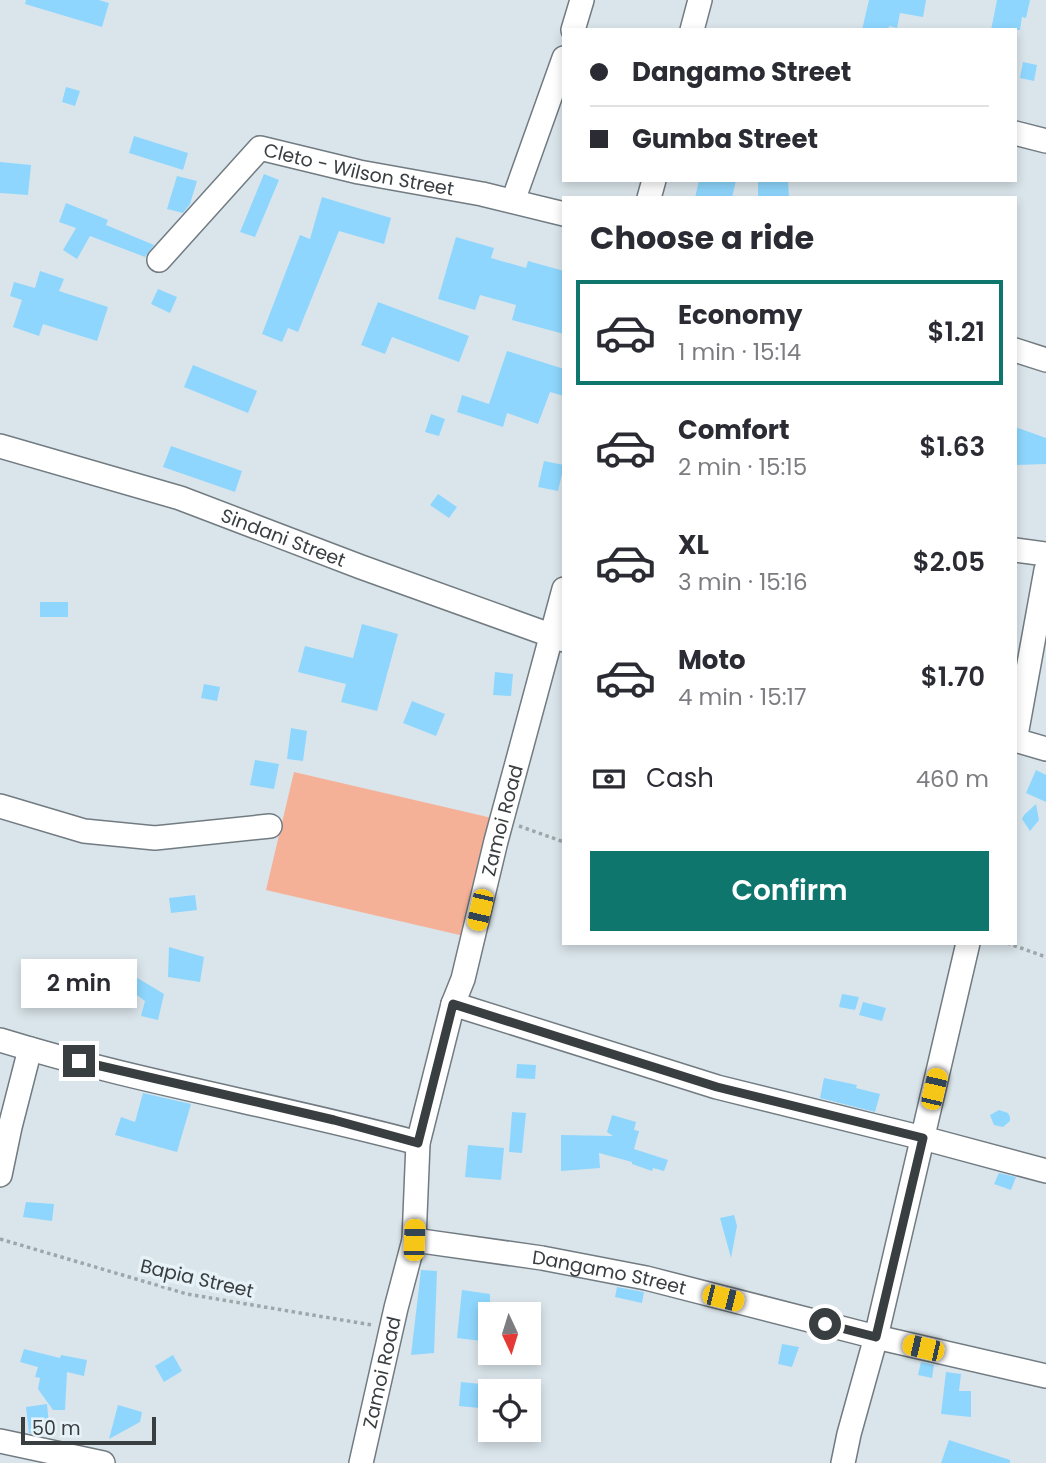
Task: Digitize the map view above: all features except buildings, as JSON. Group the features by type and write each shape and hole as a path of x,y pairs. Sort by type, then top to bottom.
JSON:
{"street":[{"path":"574,28 582,0"},
{"path":"693,28 700,0"},
{"path":"513,201 562,64"},
{"path":"1017,134 1046,141"},
{"name":"Cleto - Wilson Street","path":"159,260 260,148 359,172 482,194 562,213"},
{"path":"1017,351 1046,360"},
{"name":"Sindani Street","path":"0,446 180,498 558,639"},
{"path":"1017,550 1046,554"},
{"path":"1017,729 1046,570"},
{"name":"Zamoi Road","path":"360,1463 414,1240 418,1143 453,1004 463,979 496,841 558,639 562,606"},
{"path":"1017,741 1046,749"},
{"path":"0,806 84,831 155,838 270,826"},
{"path":"843,1463 876,1337 968,945"},
{"path":"453,1004 717,1087 1046,1171"},
{"path":"0,1040 334,1120 418,1143"},
{"path":"0,1175 30,1049"},
{"name":"Dangamo Street","path":"414,1240 518,1254 646,1278 876,1337 1046,1376"},
{"path":"0,1441 103,1463"}],"path":[{"path":"496,841 520,826 562,841"},
{"path":"1013,945 1046,957"},
{"name":"Bapia Street","path":"0,1239 187,1294 391,1328"}],"shaded area":[{"path":"294,772 492,818 464,936 266,890"}],"route":[{"path":"79,1061 334,1120 418,1143 453,1004 717,1087 923,1138 876,1337 825,1324"}]}
